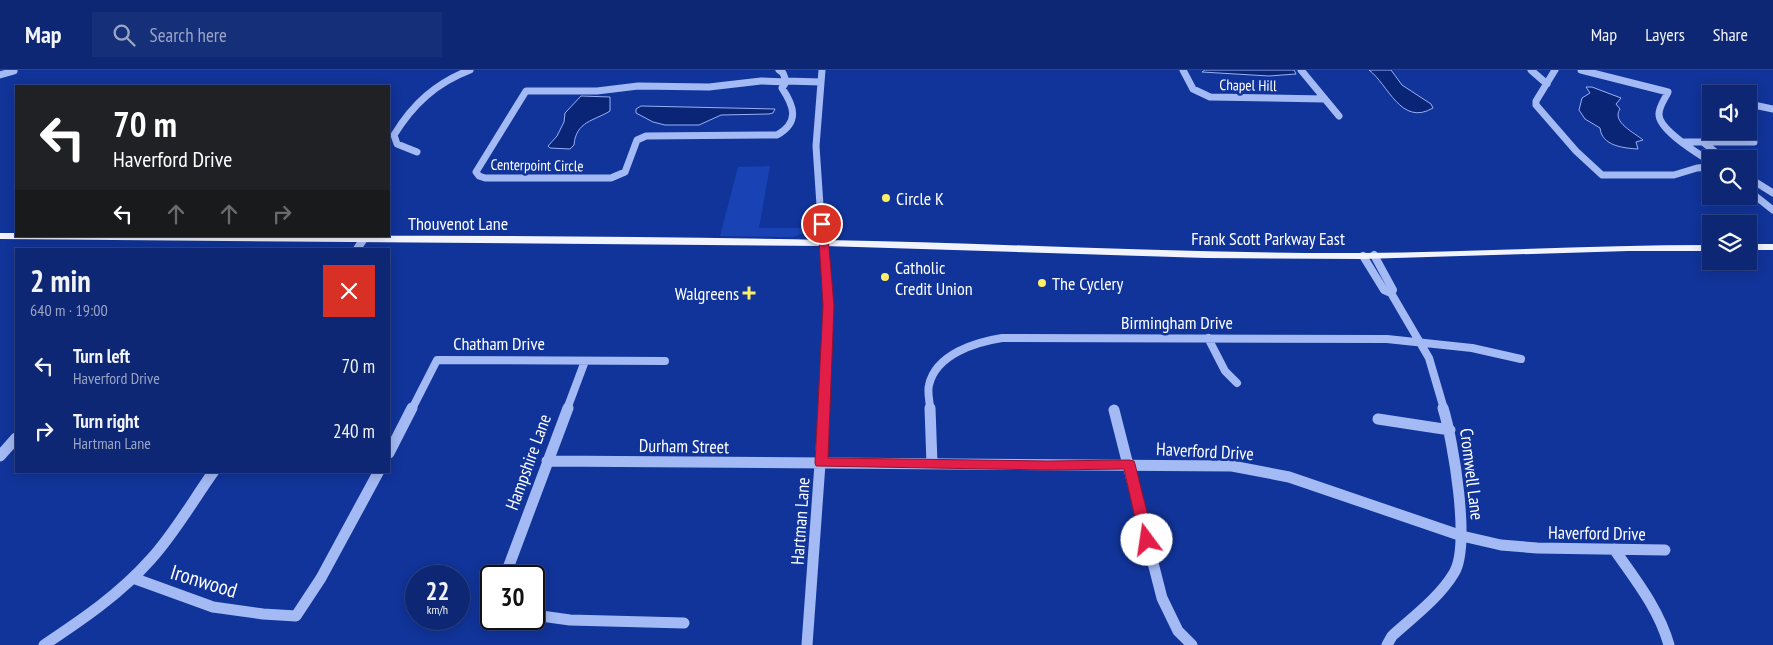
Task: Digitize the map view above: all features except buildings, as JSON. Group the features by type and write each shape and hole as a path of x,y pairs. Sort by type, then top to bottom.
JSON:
{"main road":[{"name":"Thouvenot Lane","path":"0,236 15,236"},
{"name":"Thouvenot Lane","path":"45,237 360,244 825,243"},
{"name":"Frank Scott Parkway East","path":"825,243 1194,255 1369,256 1620,248 1702,248"},
{"path":"1757,248 1773,247"}],"street":[{"path":"417,152 397,144 394,135 400,125 420,98 441,83 470,70"},
{"path":"779,70 783,73 786,82"},
{"name":"Hartman Lane","path":"807,645 821,463 828,306 825,243 816,166 816,133 822,70"},
{"name":"Chapel Hill","path":"1183,70 1193,89 1210,97 1325,99"},
{"path":"1301,70 1339,116"},
{"path":"1531,70 1547,84"},
{"path":"1555,70 1536,101 1536,105 1576,151 1602,175 1674,175 1702,168"},
{"path":"1581,70 1668,92 1660,110 1659,118 1668,130 1702,155"},
{"path":"0,75 14,71"},
{"name":"Centerpoint Circle","path":"786,82 782,88 792,104 793,115 785,129 777,135 646,136 637,140 625,172 611,178 484,178 476,172 526,91 597,91 638,86 709,86 761,81 821,82"},
{"path":"1757,106 1773,109"},
{"path":"1685,142 1754,142 1751,140"},
{"path":"1703,142 1713,150"},
{"path":"1757,183 1773,193"},
{"path":"1757,197 1773,210"},
{"name":"Cromwell Lane","path":"1369,256 1384,290 1391,293 1429,358 1450,430 1462,536 1459,562 1454,573 1439,593 1392,636 1387,645"},
{"name":"Birmingham Drive","path":"932,464 929,385 934,373 943,362 962,349 986,340 1001,338 1387,338 1472,348 1521,359"},
{"path":"1208,338 1225,371 1237,383"},
{"name":"Chatham Drive","path":"390,451 437,360 665,361"},
{"name":"Hampshire Lane","path":"509,565 585,361"},
{"path":"1114,410 1162,598 1178,631 1192,645"},
{"path":"1378,419 1450,430"},
{"path":"0,456 15,439"},
{"name":"Durham Street","path":"548,461 821,463"},
{"name":"Haverford Drive","path":"821,463 1232,466 1289,477 1462,536 1501,545 1665,550"},
{"path":"44,645 100,607 133,578 153,557 213,473"},
{"name":"Ironwood","path":"133,578 213,607 263,614 296,616 321,578 378,473"},
{"path":"1614,549 1651,604 1668,637 1669,645"},
{"path":"545,617 580,620 684,623"}],"shaded area":[{"path":"1205,70 1294,70 1296,74 1269,76 1202,72"},
{"path":"1369,70 1391,70 1402,85 1431,104 1433,108 1422,112 1412,112 1404,108"},
{"path":"1586,87 1592,87 1621,98 1616,104 1620,109 1619,118 1625,127 1643,140 1636,142 1638,149 1614,145 1605,139 1600,128 1585,119 1579,110 1582,98 1590,93"},
{"path":"581,96 610,97 610,111 582,126 575,137 574,145 570,149 550,148 548,146 557,136 564,122 565,113"},
{"path":"641,106 775,109 773,113 769,114 721,115 699,125 665,125 653,122 636,113 636,109"},
{"path":"770,166 759,228 805,228 807,232 793,237 720,236 738,167"}],"place":[{"name":"Circle K","path":"886,198"},
{"name":"Catholic Credit Union","path":"885,277"},
{"name":"The Cyclery","path":"1042,283"},
{"name":"Walgreens","path":"749,293"}],"route":[{"path":"822,224 825,243 828,306 821,463 1048,466 1129,464 1147,540"}]}
